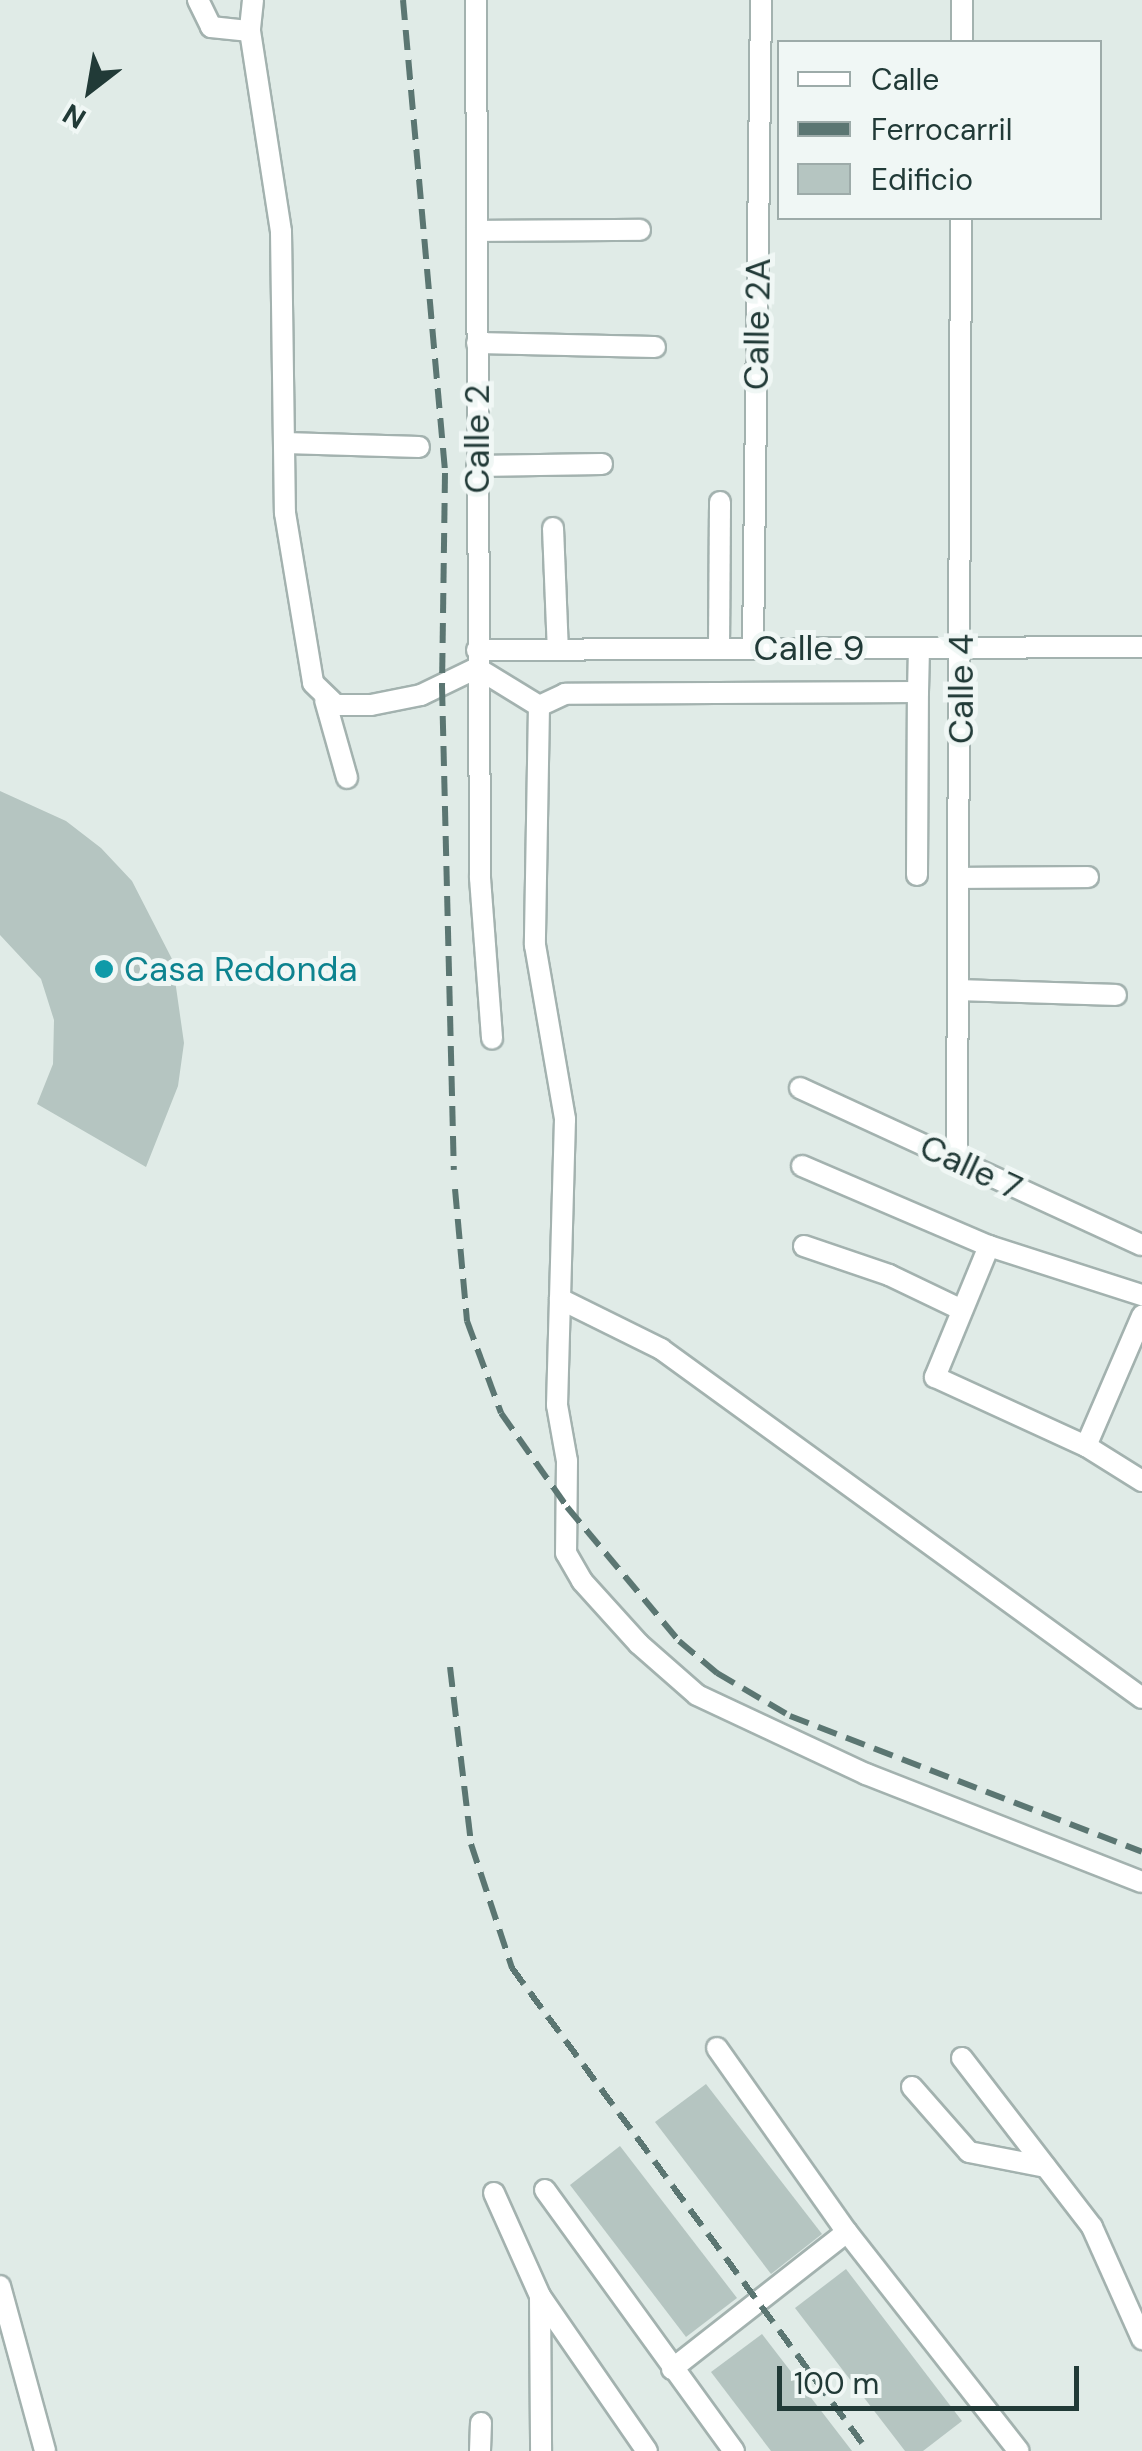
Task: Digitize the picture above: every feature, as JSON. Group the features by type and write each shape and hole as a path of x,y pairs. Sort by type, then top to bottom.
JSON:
{"street":[{"path":"198,0 211,27 250,31"},
{"path":"253,0 250,31 281,232 286,513 312,683 325,700 347,778"},
{"name":"Calle 2","path":"476,0 480,878 492,1040"},
{"name":"Calle 2A","path":"753,648 762,0"},
{"path":"962,0 962,40"},
{"name":"Calle 4","path":"957,1161 961,220"},
{"path":"477,231 640,230"},
{"path":"478,343 655,348"},
{"path":"285,443 419,447"},
{"path":"477,466 602,464"},
{"path":"719,648 720,502"},
{"path":"553,528 558,650"},
{"name":"Calle 9","path":"477,659 558,650 1142,647"},
{"path":"917,875 920,648"},
{"path":"325,700 371,705 404,698 477,659 539,706"},
{"path":"539,706 565,694 918,692"},
{"path":"539,706 535,945 565,1119 557,1404 567,1461 566,1553 582,1581 639,1644 698,1695 742,1718 1142,1882"},
{"path":"959,878 1088,877"},
{"path":"959,990 1116,995"},
{"name":"Calle 7","path":"800,1088 1142,1245"},
{"path":"802,1166 989,1246 1142,1295"},
{"path":"804,1246 889,1275 962,1310"},
{"path":"989,1246 935,1366 938,1382 1086,1446 1142,1481"},
{"path":"560,1299 660,1349 1142,1698"},
{"path":"1086,1446 1142,1316"},
{"path":"716,2048 848,2232 1019,2451"},
{"path":"962,2058 1099,2239 1142,2339"},
{"path":"912,2087 969,2152 1046,2167"},
{"path":"544,2190 734,2451"},
{"path":"494,2193 540,2296 647,2451"},
{"path":"672,2369 848,2232"},
{"path":"0,2286 44,2451"},
{"path":"540,2296 541,2451"},
{"path":"480,2424 480,2451"}],"building":[{"name":"Casa Redonda","path":"0,791 66,821 101,848 132,881 172,959 184,1043 178,1086 146,1167 37,1104 53,1064 54,1020 41,979 0,935"},
{"path":"706,2084 822,2234 771,2274 655,2122"},
{"path":"620,2146 737,2298 686,2337 570,2185"},
{"path":"846,2269 962,2421 923,2451 905,2451 795,2308"},
{"path":"762,2334 852,2451 771,2451 711,2372"}],"railway":[{"path":"403,0 445,473 442,686 454,1170"},
{"path":"455,1189 467,1321 501,1413 567,1507 679,1641 717,1673 790,1716 1142,1852"},
{"path":"450,1667 471,1844 512,1968 868,2451"}],"place":[{"name":"Casa Redonda","path":"104,969"}]}
